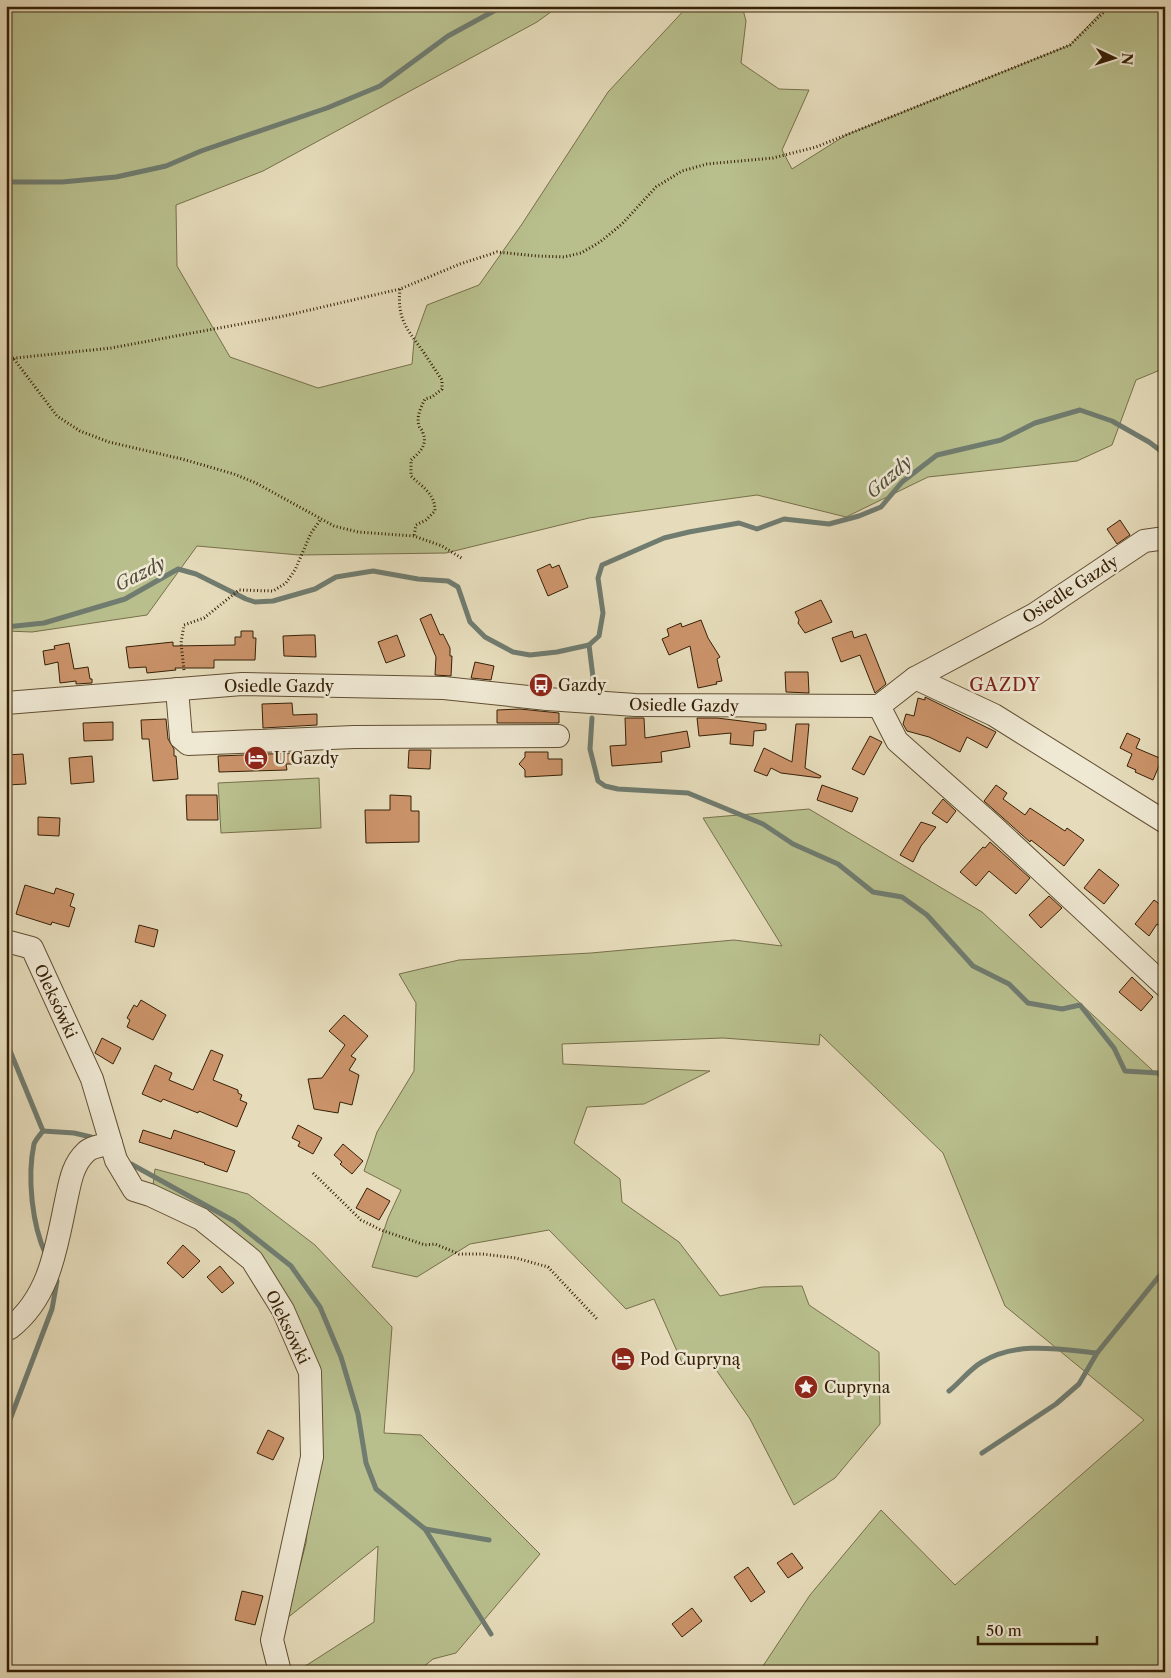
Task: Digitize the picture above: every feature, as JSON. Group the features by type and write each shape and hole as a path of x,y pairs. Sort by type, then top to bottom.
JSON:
{"street":[{"name":"Osiedle Gazdy","path":"6,703 242,684 444,688 546,699 634,705 879,706 915,678 1035,614 1144,541 1165,538"},
{"path":"915,678 994,715 1165,822"},
{"path":"177,689 181,738 188,744 354,737 558,736"},
{"path":"879,706 897,741 994,827 1165,986"},
{"name":"Oleksówki","path":"6,942 32,948 92,1079 116,1160 134,1190 150,1195 201,1219 252,1260 283,1310 310,1372 312,1457 272,1640 280,1672"},
{"path":"6,1328 10,1328 24,1318 40,1293 52,1265 72,1171 87,1151 111,1143"}],"path":[{"path":"6,360 110,348 284,316 400,289 460,264 497,252 564,257 582,253 600,242 622,224 656,187 682,171 707,164 773,158 816,148 1070,45 1110,6"},
{"path":"400,289 399,302 402,318 407,330 442,380 442,389 432,397 425,399 419,412 418,425 424,433 424,445 419,454 411,460 411,476 429,493 435,502 435,511 426,520 416,525 414,536"},
{"path":"14,358 57,416 80,431 109,442 182,459 234,474 256,483 334,526 358,532 414,536 442,546 463,559"},
{"path":"177,689 184,672 181,643 184,625 204,618 239,590 273,591 286,583 295,570 311,533 320,519"},
{"path":"313,1173 361,1220 381,1230 425,1245 435,1244 459,1254 482,1254 516,1258 548,1267 597,1319"}],"green space":[{"path":"6,6 559,6 537,22 263,171 176,205 177,266 230,357 318,388 412,364 414,341 427,305 479,285 522,224 608,92 688,6 742,6 746,21 741,63 779,89 809,90 782,150 792,169 846,135 1070,45 1107,6 1165,6 1165,368 1136,380 1112,445 1077,461 928,477 846,517 757,495 589,518 446,553 299,555 197,546 147,615 32,632 6,631"},
{"path":"319,778 321,828 221,833 218,783"},
{"path":"809,809 982,912 1165,1082 1165,1672 759,1672 810,1595 881,1510 955,1585 1144,1420 1005,1306 943,1153 820,1034 819,1045 723,1038 562,1044 563,1064 710,1071 644,1104 587,1107 574,1143 620,1179 622,1202 679,1242 720,1296 762,1287 802,1286 809,1305 879,1352 880,1424 835,1478 794,1505 750,1419 708,1358 684,1367 654,1299 626,1309 549,1230 470,1244 417,1277 372,1267 388,1218 401,1190 364,1171 377,1132 414,1071 416,1003 399,974 459,960 591,953 734,940 782,946 703,818"},
{"path":"155,1169 248,1194 315,1245 392,1327 384,1433 421,1435 540,1554 456,1653 433,1659 417,1672 296,1672 374,1622 378,1546 286,1619 306,1543 320,1404 277,1284 152,1193"}],"building":[{"path":"1120,520 1130,535 1117,544 1107,529"},
{"path":"550,564 552,568 559,565 568,587 548,596 537,570"},
{"path":"821,600 832,622 805,633 798,623 799,620 795,612"},
{"path":"431,614 440,635 443,634 450,648 450,656 452,656 451,676 435,675 436,657 420,619"},
{"path":"701,620 708,638 720,657 717,659 722,681 698,688 690,646 669,655 662,639 669,636 667,629 681,623 682,627"},
{"path":"241,631 253,631 253,638 256,638 255,660 214,660 214,668 175,668 176,670 147,673 146,667 129,668 126,647 173,642 173,646 235,645 235,637 241,637"},
{"path":"852,631 854,638 866,634 886,684 875,693 860,655 841,662 832,638"},
{"path":"315,635 316,657 284,656 283,636"},
{"path":"397,635 405,656 386,663 378,642"},
{"path":"69,643 74,669 88,667 92,683 76,684 76,681 60,683 58,662 45,665 43,651 55,649 54,646"},
{"path":"475,662 494,666 491,680 471,678"},
{"path":"785,672 808,672 809,693 786,692"},
{"path":"925,697 996,732 987,748 967,737 960,752 929,737 907,731 903,724 906,714 914,716 918,698 925,700"},
{"path":"292,703 293,715 317,714 317,725 263,728 262,704"},
{"path":"520,709 559,713 559,723 497,723 497,710"},
{"path":"625,718 644,718 645,738 687,731 690,747 661,752 662,762 612,766 610,746 626,745"},
{"path":"697,718 717,718 766,724 766,730 754,731 753,746 730,744 731,733 699,736"},
{"path":"166,719 168,739 174,749 174,756 176,756 178,779 153,781 149,739 142,739 141,720"},
{"path":"113,722 113,740 84,741 83,723"},
{"path":"796,724 809,724 805,768 821,776 820,778 781,773 771,768 767,776 754,771 764,748 792,762"},
{"path":"1127,733 1140,739 1136,748 1162,759 1153,780 1127,766 1132,754 1120,748"},
{"path":"870,736 882,742 864,775 852,769"},
{"path":"409,750 431,750 430,769 408,768"},
{"path":"525,752 548,752 548,759 562,759 562,775 525,777 525,770 519,764 525,757"},
{"name":"U Gazdy","path":"293,753 293,764 286,764 287,770 219,772 218,756"},
{"path":"23,754 26,784 6,785 6,755"},
{"path":"92,756 94,782 71,784 69,758"},
{"path":"822,785 858,798 852,812 817,800"},
{"path":"996,785 1007,793 1003,799 1025,815 1030,808 1065,831 1067,828 1084,840 1064,866 1031,840 1030,842 984,801"},
{"path":"186,795 217,795 218,820 187,820"},
{"path":"390,795 411,796 411,811 419,811 419,842 366,843 365,810 390,810"},
{"path":"943,799 956,811 947,823 932,813"},
{"path":"38,817 60,818 59,836 38,835"},
{"path":"921,822 936,827 921,846 913,862 900,855"},
{"path":"990,842 1030,878 1016,894 989,871 976,886 960,872"},
{"path":"1099,869 1119,885 1104,904 1084,888"},
{"path":"25,885 54,894 56,888 74,894 70,906 75,908 69,927 52,922 51,925 16,914"},
{"path":"1049,896 1062,908 1041,928 1029,915"},
{"path":"1154,900 1165,908 1165,930 1157,924 1149,936 1135,924"},
{"path":"139,925 158,930 154,947 135,942"},
{"path":"1132,977 1153,997 1141,1011 1119,992"},
{"path":"141,1000 166,1015 153,1040 127,1027 130,1020 127,1018 134,1005 137,1007"},
{"path":"344,1015 368,1036 351,1056 356,1059 349,1070 359,1075 352,1105 340,1102 338,1113 314,1109 308,1079 322,1078 345,1045 329,1031"},
{"path":"102,1038 121,1048 113,1064 95,1053"},
{"path":"211,1050 223,1055 213,1080 238,1090 238,1093 242,1095 240,1100 247,1103 237,1127 199,1111 198,1113 163,1099 161,1102 142,1094 155,1065 172,1073 169,1080 193,1090"},
{"path":"298,1125 322,1138 313,1154 298,1146 300,1142 292,1138"},
{"path":"143,1130 171,1139 174,1130 235,1151 227,1172 139,1142"},
{"path":"343,1144 363,1161 352,1174 340,1164 342,1162 334,1155"},
{"path":"367,1188 390,1201 379,1220 356,1208"},
{"path":"183,1245 200,1261 183,1278 167,1263"},
{"path":"220,1266 234,1283 222,1293 207,1277"},
{"name":"Pod Cupryną","path":"618,1349 632,1351 629,1369 614,1366"},
{"path":"268,1430 284,1438 273,1460 257,1453"},
{"path":"792,1553 803,1568 788,1578 777,1563"},
{"path":"748,1567 765,1592 751,1602 734,1577"},
{"path":"242,1591 263,1596 255,1625 235,1620"},
{"path":"692,1608 702,1621 682,1637 672,1624"}],"waterway":[{"path":"6,182 62,182 116,177 166,166 201,151 327,108 380,86 448,36 503,6"},
{"name":"Gazdy","path":"6,627 44,623 125,599 178,569 196,574 255,602 273,601 315,589 336,577 373,571 418,579 448,581 458,587 470,622 485,637 513,652 530,655 557,652 589,645 599,636 603,613 598,578 602,565 664,538 739,523 757,529 784,519 829,524 859,516 881,507 902,482 937,455 1001,440 1035,423 1080,410 1112,421 1149,442 1165,454"},
{"path":"589,645 593,677 592,690"},
{"path":"592,718 590,749 598,781 605,786 618,789 688,793 763,824 793,844 838,864 873,892 902,897 927,915 973,966 1009,984 1028,1003 1062,1009 1080,1005 1114,1048 1125,1071 1158,1073 1165,1079"},
{"path":"6,1041 43,1131 34,1144 31,1186 37,1230 46,1255"},
{"path":"43,1131 74,1133 91,1137"},
{"path":"131,1164 234,1221 291,1266 320,1307 341,1357 358,1414 366,1463 376,1489 425,1529 491,1634"},
{"path":"982,1453 1056,1404 1079,1384 1097,1353 1165,1269"},
{"path":"6,1430 52,1309 57,1281 55,1275"},
{"path":"949,1391 982,1362 995,1355 1009,1351 1038,1348 1097,1353"},
{"path":"425,1529 489,1540"}],"place":[{"name":"Gazdy","path":"541,685"},
{"name":"U Gazdy","path":"256,758"},
{"name":"Pod Cupryną","path":"623,1359"},
{"name":"Cupryna","path":"806,1387"}],"district":[{"name":"GAZDY","path":"1005,685"}]}
